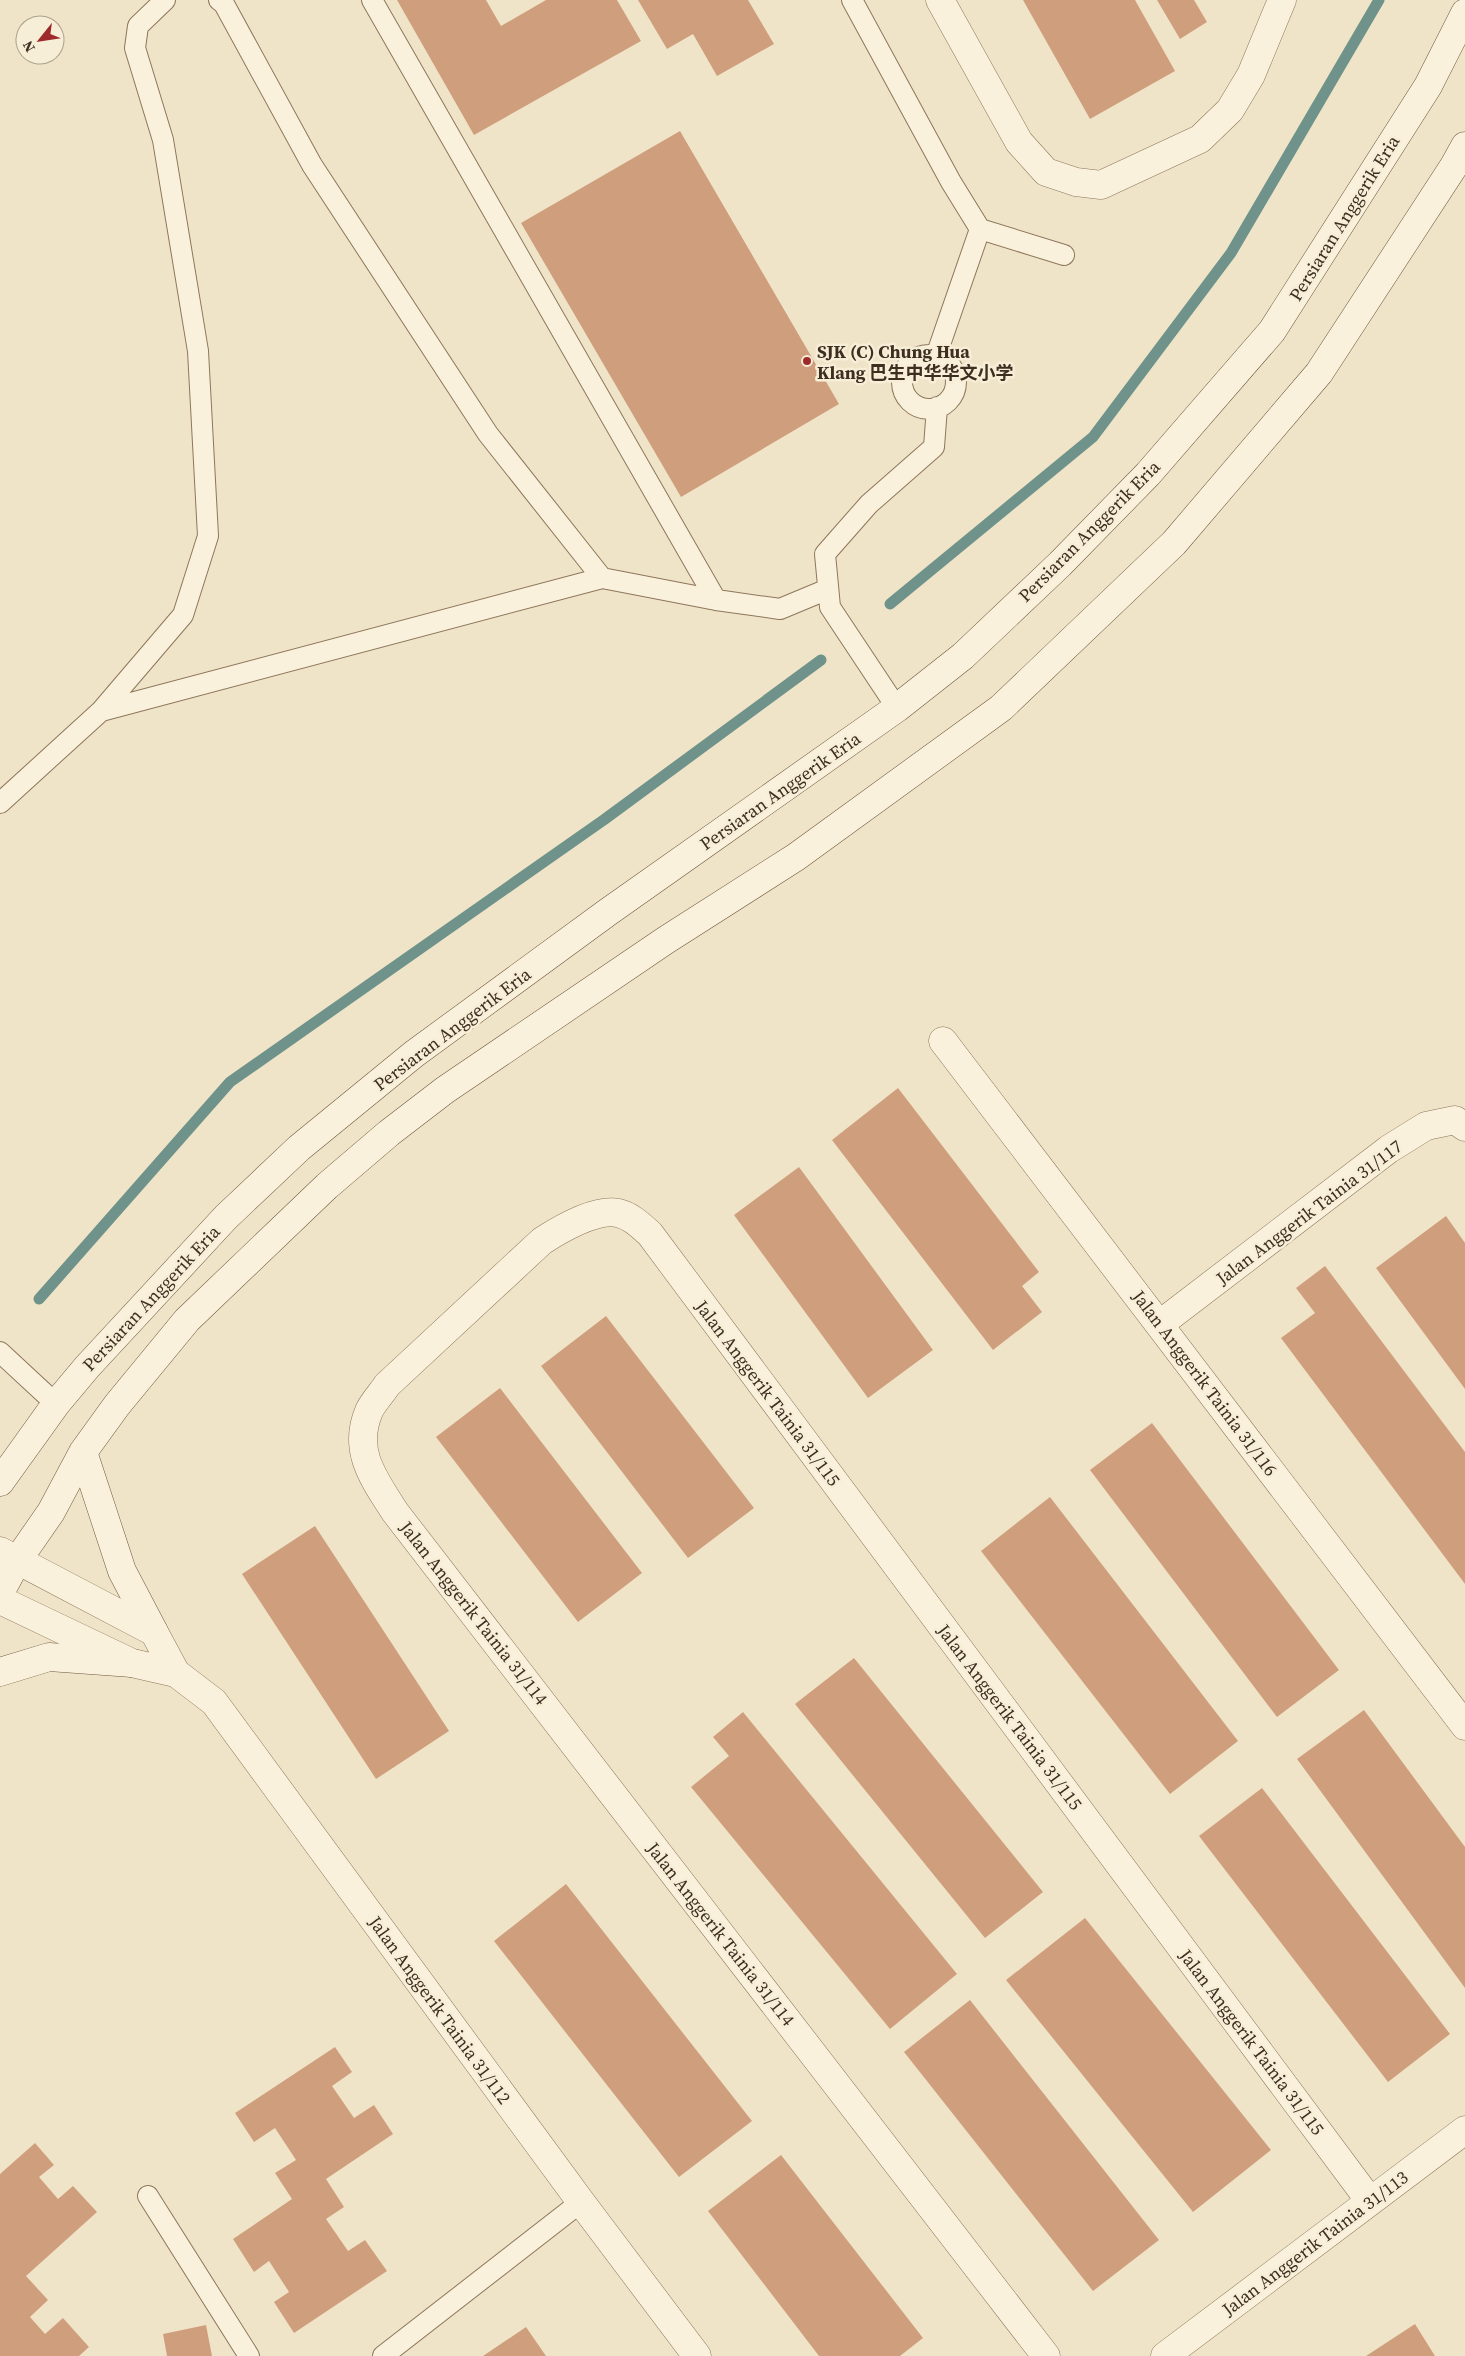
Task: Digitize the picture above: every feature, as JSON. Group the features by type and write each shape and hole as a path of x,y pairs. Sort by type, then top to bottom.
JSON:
{"street":[{"path":"940,0 1019,142 1046,172 1076,182 1101,185 1200,139 1230,110 1251,75 1282,0"},
{"name":"Persiaran Anggerik Eria","path":"0,1482 56,1404 87,1367 226,1218 307,1142 414,1054 608,912 897,708 963,656 1060,564 1148,474 1272,331 1428,86 1465,14"},
{"path":"0,1592 8,1556 51,1512 83,1452 117,1405 187,1320 327,1186 389,1133 445,1090 666,940 796,857 1001,708 1174,543 1319,373 1454,166 1465,146"},
{"name":"Jalan Anggerik Tainia 31/116","path":"943,1041 1465,1726"},
{"name":"Jalan Anggerik Tainia 31/117","path":"1160,1324 1389,1149 1426,1126 1455,1120 1465,1127"},
{"name":"Jalan Anggerik Tainia 31/115","path":"396,1512 365,1460 363,1436 370,1410 387,1385 542,1241 581,1220 616,1213 633,1220 650,1234 1370,2201"},
{"name":"Jalan Anggerik Tainia 31/112","path":"83,1452 122,1571 176,1673 214,1702 581,2202 697,2356"},
{"name":"Jalan Anggerik Tainia 31/114","path":"396,1512 1046,2356"},
{"path":"8,1556 154,1632"},
{"name":"Jalan Anggerik Tainia 31/112","path":"0,1600 132,1663 176,1673"},
{"path":"0,1672 49,1657 132,1663"},
{"name":"Jalan Anggerik Tainia 31/113","path":"1166,2356 1465,2130"}],"lane":[{"path":"0,803 101,711 183,615 208,536 198,351 162,140 136,48 138,26 165,0"},
{"path":"219,0 224,4 312,165 488,434 602,578"},
{"path":"372,0 716,600"},
{"path":"852,0 951,182 980,229 1064,255"},
{"path":"936,356 980,229"},
{"path":"936,356 950,366 955,382 950,398 937,407 928,408 911,402 905,395 902,377 911,361 919,357 936,356"},
{"path":"897,708 830,607 825,554 869,504 934,447 937,407"},
{"path":"101,711 602,578 716,600 780,609 828,590"},
{"path":"0,1352 56,1404"},
{"path":"148,2196 249,2356"},
{"path":"383,2356 581,2202"}],"building":[{"path":"397,0 486,0 501,26 546,0 617,0 641,41 474,135"},
{"path":"638,0 748,0 774,44 717,76 693,34 667,49"},
{"path":"1023,0 1135,0 1175,71 1090,119"},
{"path":"1157,0 1194,0 1207,22 1180,39"},
{"path":"680,131 839,404 681,497 521,223"},
{"path":"898,1088 1039,1272 1022,1286 1042,1312 993,1350 832,1140"},
{"path":"799,1167 933,1350 868,1398 734,1215"},
{"path":"1446,1216 1465,1243 1465,1389 1376,1268"},
{"path":"1325,1266 1465,1452 1465,1584 1281,1338 1315,1313 1296,1288"},
{"path":"606,1316 754,1508 688,1558 541,1366"},
{"path":"500,1388 642,1573 578,1622 436,1437"},
{"path":"1152,1423 1339,1670 1277,1717 1090,1470"},
{"path":"1050,1497 1238,1741 1170,1794 981,1551"},
{"path":"315,1526 449,1731 376,1779 242,1574"},
{"path":"854,1658 1043,1892 985,1938 795,1704"},
{"path":"1364,1710 1465,1847 1465,1988 1297,1759"},
{"path":"743,1712 957,1974 890,2029 691,1787 729,1756 713,1737"},
{"path":"1262,1788 1450,2034 1388,2082 1199,1836"},
{"path":"566,1884 752,2121 679,2177 494,1941"},
{"path":"1085,1918 1271,2150 1193,2212 1006,1980"},
{"path":"970,2000 1159,2240 1093,2291 904,2052"},
{"path":"335,2047 352,2072 332,2086 354,2118 374,2105 393,2134 326,2179 344,2207 326,2219 348,2251 365,2240 387,2271 294,2333 274,2302 289,2292 269,2261 254,2272 233,2239 292,2199 275,2173 296,2160 275,2128 254,2142 235,2113"},
{"path":"35,2143 54,2165 39,2177 58,2199 73,2186 97,2212 26,2276 48,2300 30,2317 45,2334 63,2318 89,2347 79,2356 0,2356 0,2174"},
{"path":"781,2155 923,2338 900,2356 819,2356 708,2211"},
{"path":"1415,2324 1435,2356 1366,2356"},
{"path":"206,2325 212,2356 167,2356 163,2334"},
{"path":"526,2327 546,2356 483,2356"}],"waterway":[{"path":"890,604 1093,437 1231,253 1379,0"},
{"path":"39,1299 230,1082 605,819 821,660"}],"place":[{"name":"SJK (C) Chung Hua Klang 巴生中华华文小学","path":"807,361"}]}
